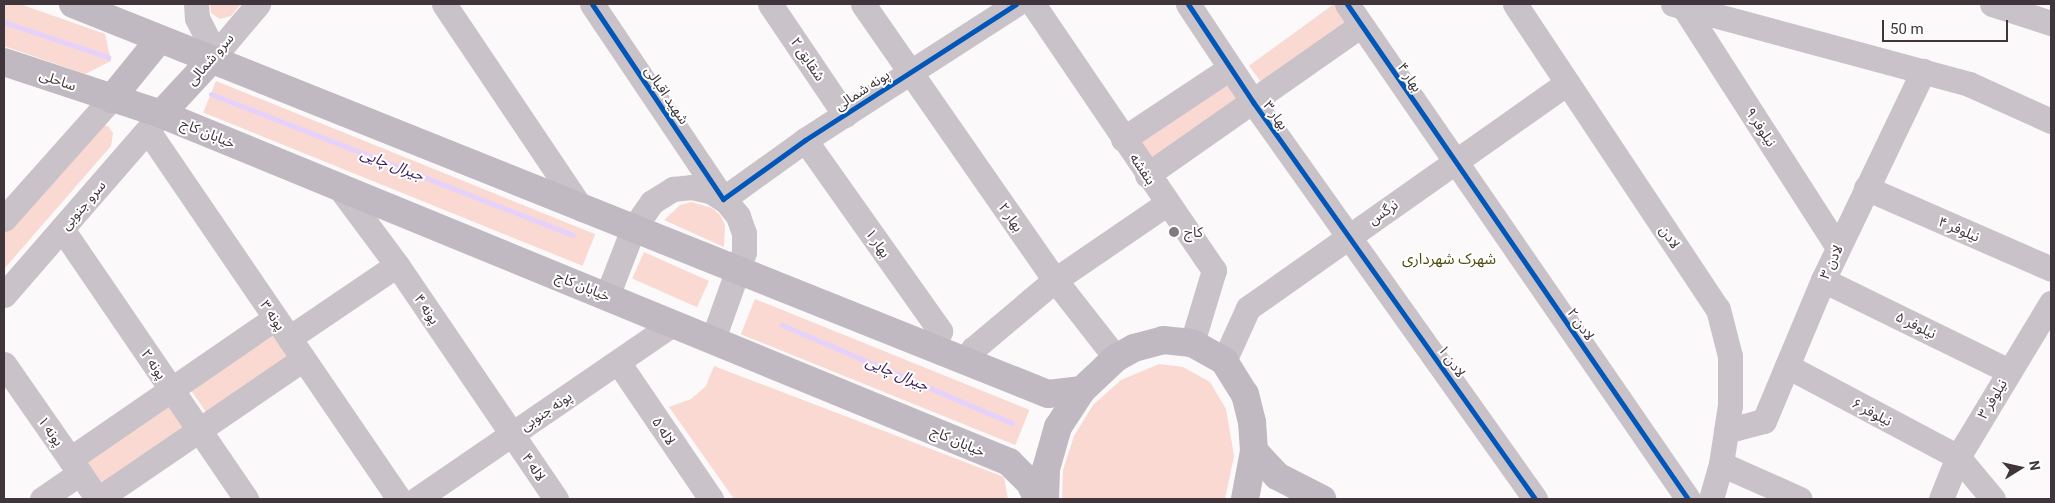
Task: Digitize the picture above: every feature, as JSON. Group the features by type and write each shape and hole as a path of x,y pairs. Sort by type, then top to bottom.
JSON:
{"main road":[{"path":"73,4 117,24 212,57 634,230 1048,394 1082,390"},
{"path":"111,99 159,40"},
{"name":"سرو شمالی","path":"155,122 212,57"},
{"name":"ساحلی","path":"4,62 111,99"},
{"name":"خیابان کاج","path":"111,99 155,122 339,187 1009,462 1030,483 1038,499"},
{"path":"1045,499 1046,469 1058,427 1082,390 1116,358 1134,348 1163,340 1192,343 1224,362 1245,394 1252,422 1254,451 1245,499"},
{"path":"1254,451 1277,476 1322,499"}],"street":[{"path":"94,4 117,24"},
{"path":"196,4 197,18 212,57"},
{"name":"سرو شمالی","path":"212,57 258,4"},
{"path":"444,4 582,209"},
{"name":"شهید اقبالی","path":"592,4 723,199 738,216 744,233 744,252 739,271 713,339"},
{"name":"شقایق ۲","path":"770,4 845,114"},
{"name":"بهار ۲","path":"863,4 1056,280 1116,358"},
{"name":"پونه شمالی","path":"723,199 805,140 1016,4"},
{"name":"بنفشه","path":"1033,4 1166,204 1214,270 1192,343"},
{"name":"بهار ۳","path":"1188,4 1253,102 1349,236"},
{"name":"بهار ۴","path":"1347,4 1455,162"},
{"name":"لادن","path":"1515,4 1718,309 1730,356 1730,405 1722,464 1711,499"},
{"path":"1992,4 2051,23"},
{"path":"1678,5 1969,84 2051,121"},
{"name":"نیلوفر ۹","path":"1678,5 1838,246"},
{"path":"1147,175 1361,25"},
{"path":"1123,139 1230,68"},
{"name":"لادن ۳","path":"1726,431 1764,421 1838,246 1923,71"},
{"name":"نرگس","path":"1224,362 1248,308 1567,83"},
{"path":"4,219 111,99"},
{"name":"سرو جنوبی","path":"4,295 155,122"},
{"name":"پونه ۳","path":"155,122 275,318 398,499"},
{"name":"بهار ۱","path":"805,140 940,331 933,348"},
{"name":"لادن ۲","path":"1455,162 1688,499"},
{"name":"پونه ۴","path":"339,187 397,265 512,434"},
{"path":"607,296 634,230 652,202 673,189 691,187 710,191 723,199"},
{"name":"نیلوفر ۴","path":"1866,188 2051,269"},
{"path":"966,362 973,349 1056,280 1166,204"},
{"name":"پونه ۲","path":"62,229 246,499"},
{"name":"لادن ۱","path":"1349,236 1535,499"},
{"path":"289,338 397,265"},
{"name":"نیلوفر ۵","path":"1823,280 2009,371"},
{"name":"نیلوفر ۳","path":"1941,499 1958,457 2009,371 2049,316"},
{"path":"42,499 75,466 171,389 275,318"},
{"name":"پونه جنوبی","path":"417,499 674,323"},
{"path":"98,499 303,359"},
{"name":"لاله ۵","path":"618,362 711,499"},
{"name":"پونه ۱","path":"4,364 98,499"},
{"name":"نیلوفر ۶","path":"1787,366 1958,457"},
{"name":"لاله ۴","path":"512,434 556,499"},
{"path":"1958,457 1993,499"},
{"path":"1722,464 1800,499"}],"shaded area":[{"path":"4,4 20,4 105,34 111,61 85,74 4,46"},
{"path":"210,4 241,4 231,16 220,19 211,13"},
{"path":"1334,4 1349,25 1264,87 1249,66"},
{"path":"1227,80 1241,101 1152,161 1138,140"},
{"path":"216,81 595,234 582,266 203,113"},
{"path":"102,124 109,127 113,133 111,146 4,269 4,230"},
{"path":"691,202 712,208 720,215 725,225 724,247 664,220 680,205"},
{"path":"644,252 709,281 697,307 632,278"},
{"path":"755,299 1029,410 1015,445 741,334"},
{"path":"271,327 292,357 209,416 187,386"},
{"path":"1159,364 1183,367 1210,382 1226,409 1234,456 1225,499 1062,499 1063,470 1074,436 1093,405 1121,380"},
{"path":"714,366 1004,477 1008,499 734,499 669,407 691,399 706,386"},
{"path":"168,399 189,429 106,488 84,458"}],"waterway":[{"name":"جیرال چایی","path":"4,22 108,57"},
{"name":"جیرال چایی","path":"211,94 573,235"},
{"name":"جیرال چایی","path":"782,325 1012,423"}],"cycle path":[{"path":"592,4 723,199 805,140 1016,4"},
{"path":"1188,4 1253,102 1535,499"},
{"path":"1347,4 1688,499"}],"place":[{"name":"کاج","path":"1174,232"}],"district":[{"name":"شهرک شهرداری","path":"1449,260"}]}
